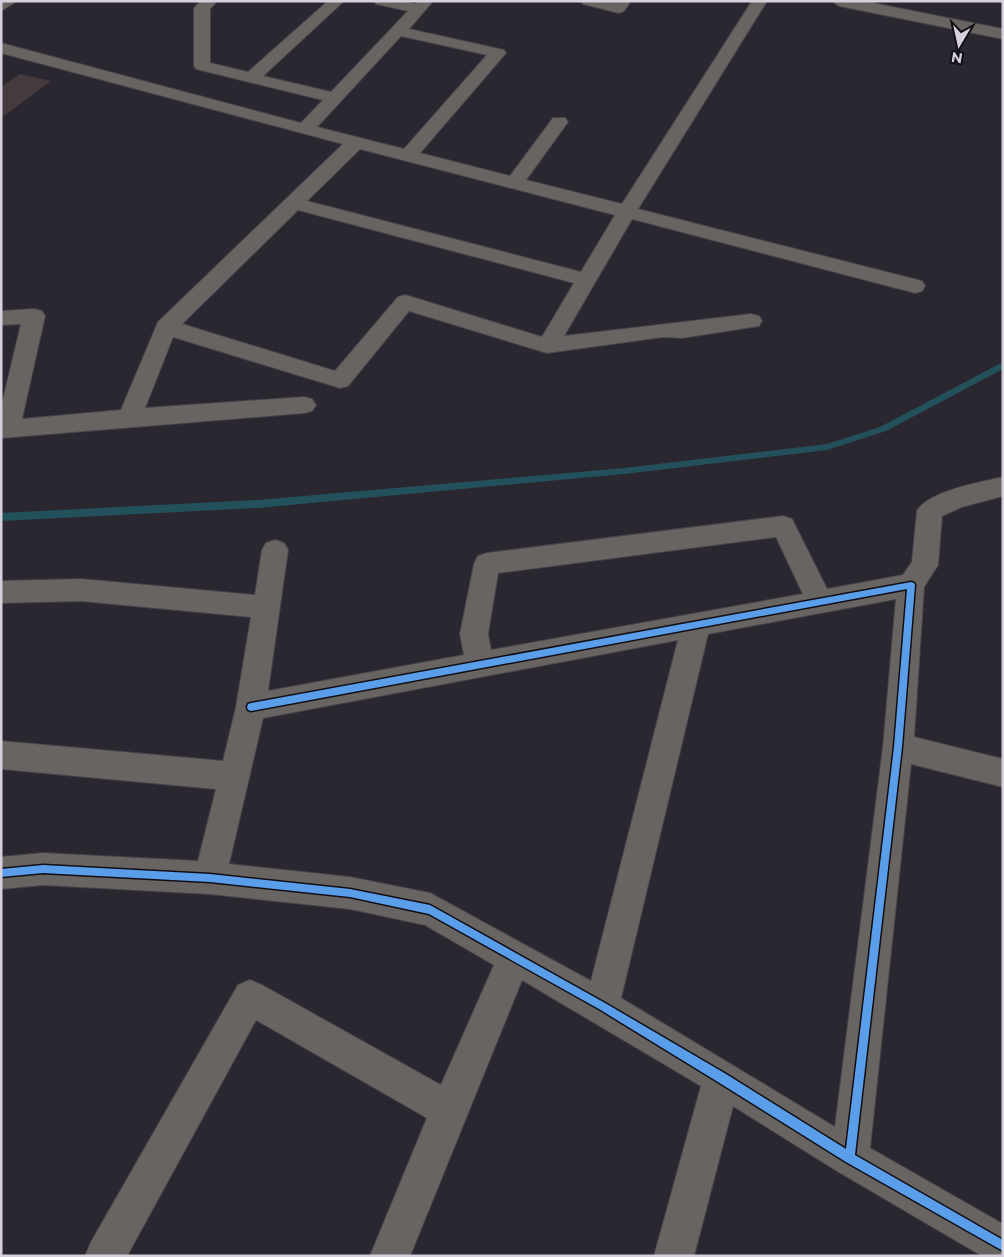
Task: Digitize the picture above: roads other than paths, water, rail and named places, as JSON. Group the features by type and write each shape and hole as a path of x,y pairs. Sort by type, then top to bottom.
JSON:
{"street":[{"path":"1,7 10,1"},
{"path":"210,1 202,8 202,66 334,98"},
{"path":"251,78 337,1"},
{"path":"381,1 422,5"},
{"path":"588,1 619,8 624,1"},
{"path":"547,346 628,211 760,1"},
{"path":"839,1 1003,34"},
{"path":"305,129 422,5"},
{"path":"398,31 498,53 408,155"},
{"path":"1,48 305,129 914,286"},
{"path":"515,182 559,122"},
{"path":"130,418 166,327 356,142"},
{"path":"294,203 586,280"},
{"path":"166,327 340,380 405,302 547,346 663,330 682,331 750,321"},
{"path":"1,318 34,316 5,429 304,405"},
{"path":"850,1158 898,747 911,585 925,565 930,511 955,499 1003,486"},
{"path":"480,665 474,634 487,564 783,526 820,602"},
{"path":"210,878 251,707 275,550"},
{"path":"251,707 911,585"},
{"path":"1,592 80,590 266,606"},
{"path":"602,1006 696,625"},
{"path":"898,747 1003,773"},
{"path":"1,755 235,776"},
{"path":"1,873 42,869 210,878 350,893 430,910 602,1006 722,1078 995,1248"},
{"path":"390,1256 449,1110 516,957"},
{"path":"105,1256 250,997 449,1110"},
{"path":"674,1256 722,1078"}],"waterway":[{"path":"1,517 258,504 624,471 827,447 883,429 1003,365"}]}
